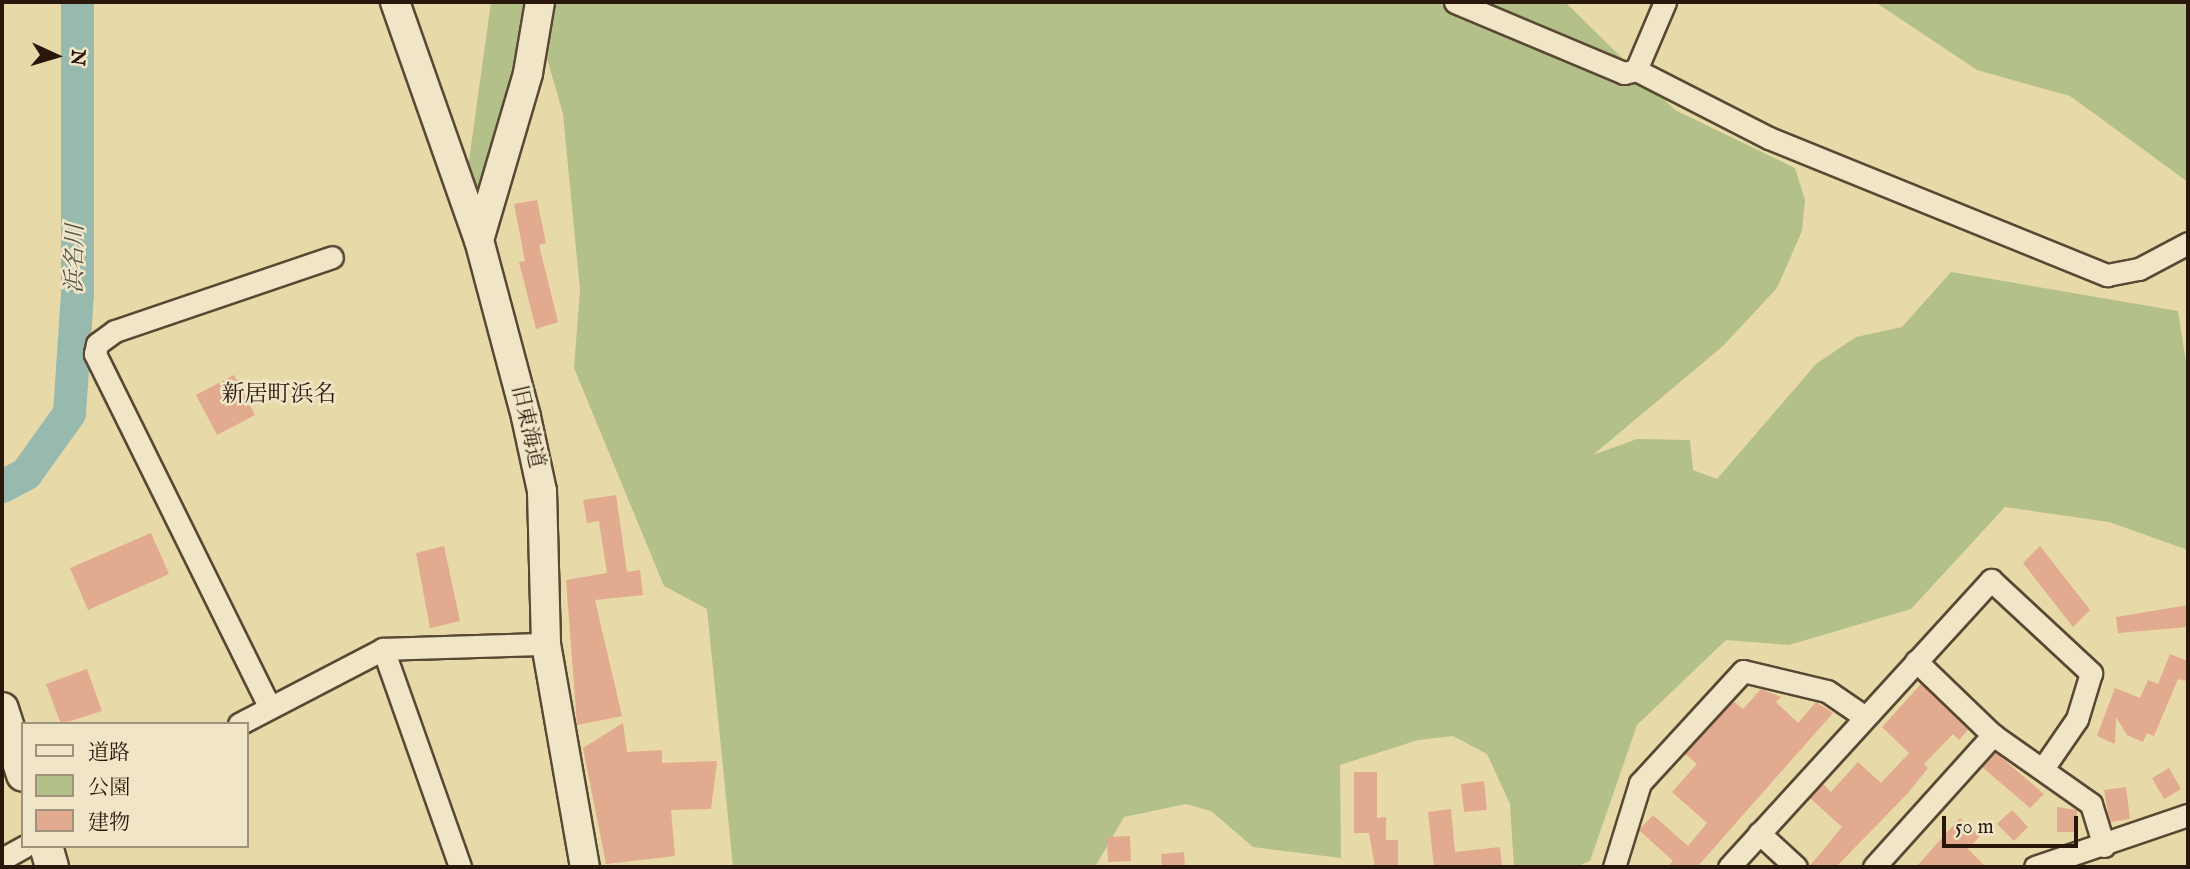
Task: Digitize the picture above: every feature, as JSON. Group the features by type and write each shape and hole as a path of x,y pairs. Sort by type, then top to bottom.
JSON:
{"main road":[{"path":"2,709 21,769"},
{"path":"47,848 52,867"}],"street":[{"name":"旧東海道","path":"395,2 479,240 542,491 546,644 585,867"},
{"path":"479,240 528,73 540,2"},
{"path":"1455,2 1624,73 1636,70 1769,138 2107,275 2139,269 2188,243"},
{"path":"1636,70 1665,2"},
{"path":"270,706 95,354 97,344 115,331 332,257"},
{"path":"1729,867 1862,715 1991,580 2091,673 2077,719 2044,767"},
{"path":"242,722 383,649 546,644"},
{"path":"383,649 460,867"},
{"path":"1916,661 1993,735 2044,767 2091,804 2104,846"},
{"path":"1614,867 1640,783 1743,671 1827,691 1862,715"},
{"path":"1874,867 1993,735"},
{"path":"2035,867 2056,855 2104,846 2188,815"},
{"path":"1759,833 1796,867"},
{"path":"2,859 21,848"}],"green space":[{"path":"491,2 527,2 520,65 483,226 467,175"},
{"path":"556,2 1565,2 1675,110 1795,168 1805,200 1802,231 1777,288 1723,346 1593,455 1637,439 1690,440 1693,470 1717,479 1816,364 1856,337 1902,327 1951,272 2178,311 2188,375 2188,550 2109,522 2005,507 1911,609 1789,645 1726,640 1637,725 1590,861 1576,867 1514,867 1510,804 1487,754 1453,736 1418,740 1340,765 1341,858 1253,847 1211,811 1186,804 1124,817 1095,867 733,867 707,609 664,586 574,368 580,290 563,114 545,51"},
{"path":"1875,2 2188,2 2188,182 2070,96 1977,70"}],"building":[{"path":"537,200 546,243 539,245 558,322 536,329 519,262 525,261 514,204"},
{"path":"234,375 255,415 217,435 196,395"},
{"path":"616,495 627,572 640,570 643,595 595,600 622,716 577,725 566,580 607,573 599,521 587,523 583,500"},
{"path":"151,533 169,574 88,610 70,568"},
{"path":"444,546 460,621 430,628 416,553"},
{"path":"2040,546 2090,610 2073,627 2023,563"},
{"path":"2188,605 2188,627 2118,633 2116,617"},
{"path":"2170,654 2188,661 2188,672 2185,681 2178,679 2154,736 2147,733 2143,742 2127,735 2116,717 2115,744 2097,736 2115,688 2140,698 2148,680 2158,684"},
{"path":"87,669 102,711 60,722 46,684"},
{"path":"1921,684 1968,730 1959,740 1953,734 1924,764 1928,768 1908,793 1836,867 1809,867 1842,827 1810,798 1823,784 1831,792 1858,762 1881,783 1909,753 1882,727"},
{"path":"1761,689 1781,697 1776,702 1798,723 1816,702 1833,713 1697,867 1667,867 1673,861 1639,830 1653,815 1688,846 1707,823 1672,792 1697,764 1685,754 1733,701 1743,709"},
{"path":"623,723 627,752 662,750 662,763 717,761 711,809 671,810 675,856 606,864 583,748"},
{"path":"1995,752 2044,794 2030,808 1982,767"},
{"path":"2169,768 2181,789 2164,799 2152,778"},
{"path":"1354,772 1377,772 1377,818 1386,817 1386,840 1398,840 1398,867 1375,867 1369,833 1354,833"},
{"path":"1484,781 1487,810 1464,812 1461,784"},
{"path":"2126,787 2130,819 2110,822 2104,790"},
{"path":"2057,807 2077,810 2077,832 2057,832"},
{"path":"1451,809 1455,852 1500,847 1502,867 1434,867 1428,812"},
{"path":"2012,810 2028,827 2014,841 1997,824"},
{"path":"1960,818 1980,836 1968,849 1986,867 1916,867"},
{"path":"1130,836 1131,861 1108,862 1107,837"},
{"path":"1184,852 1185,867 1162,867 1161,854"}],"waterway":[{"name":"浜名川","path":"2,486 26,473 69,413 77,294 77,2"}],"district":[{"name":"新居町浜名","path":"279,395"}]}
